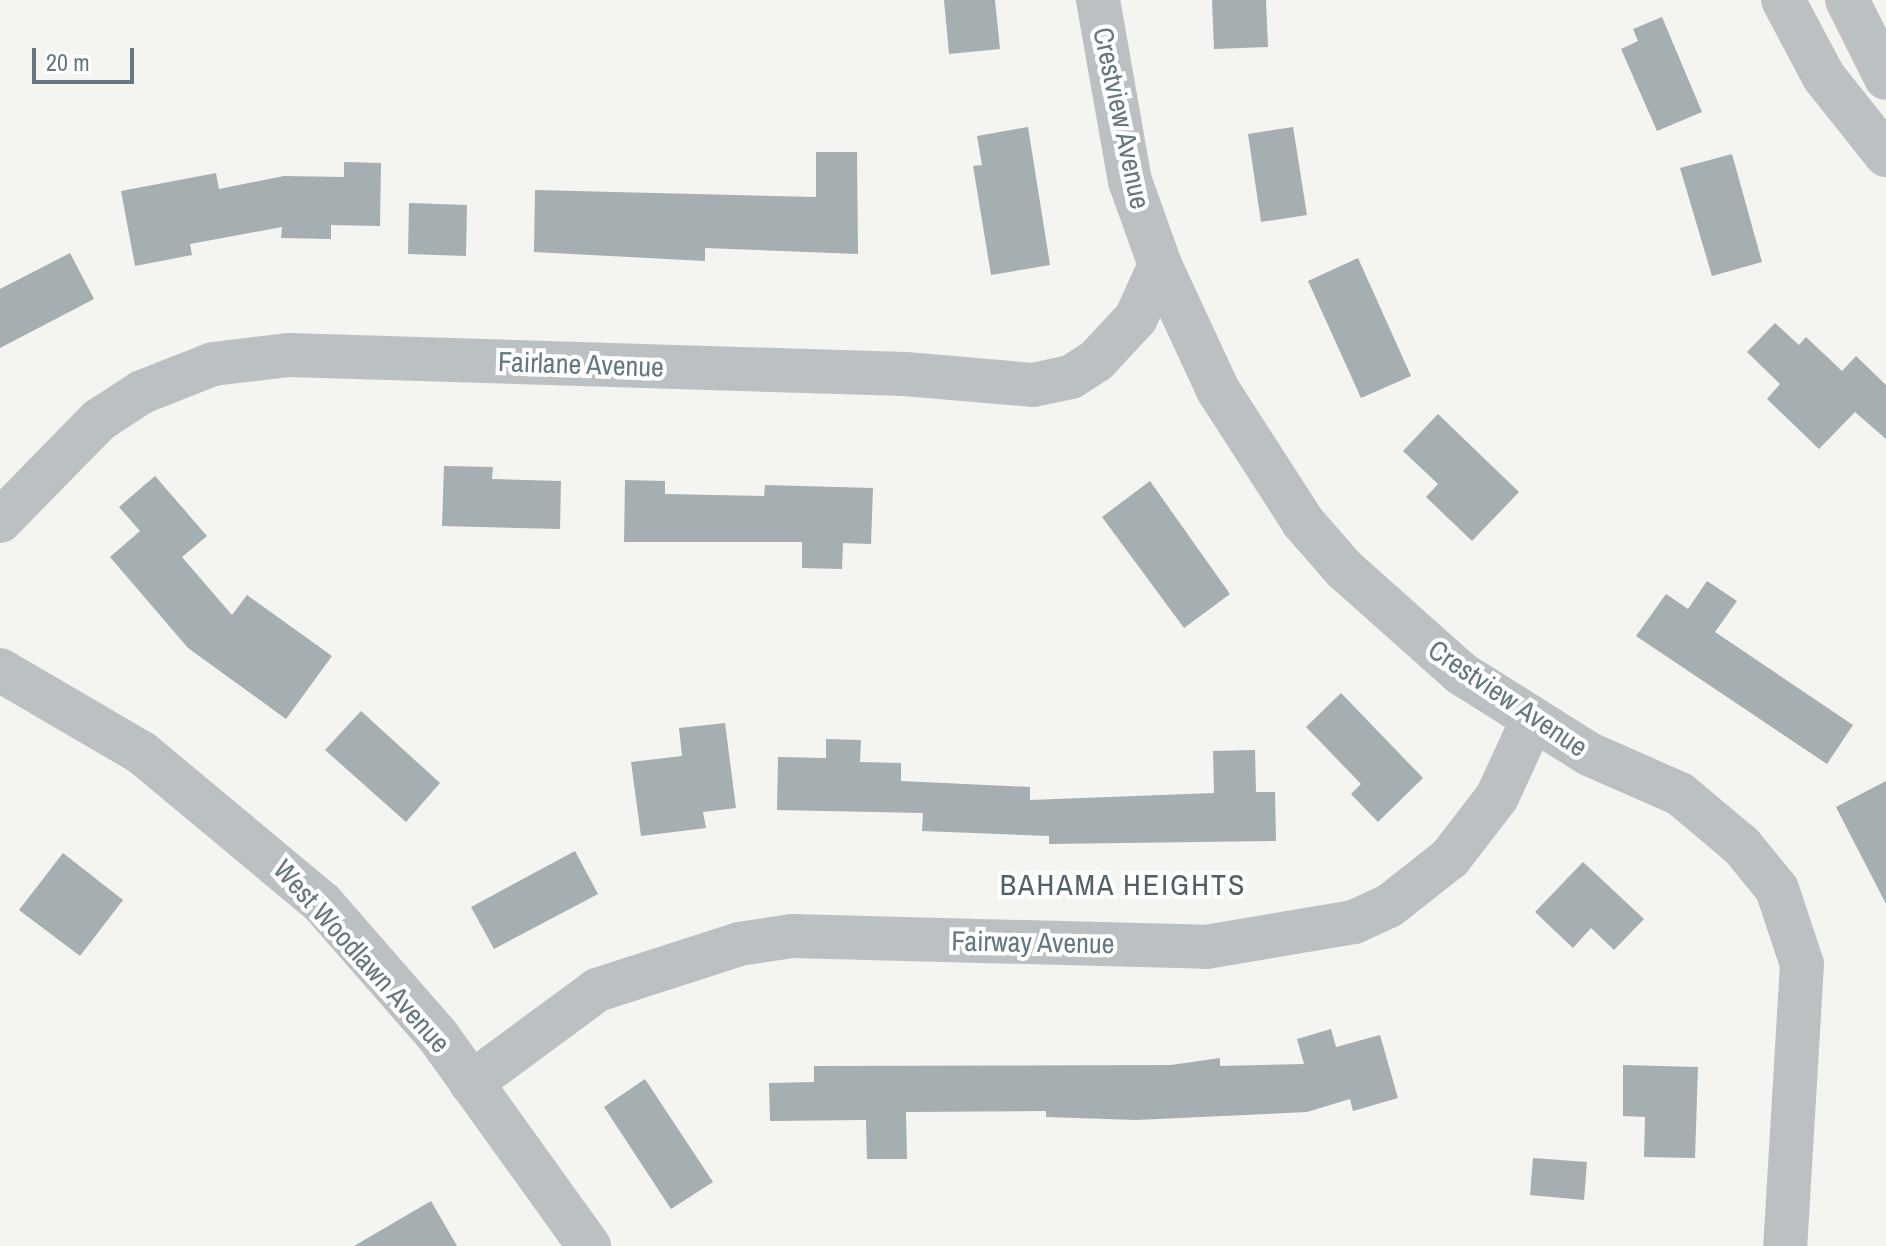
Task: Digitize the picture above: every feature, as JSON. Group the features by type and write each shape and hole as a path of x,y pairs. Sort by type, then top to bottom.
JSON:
{"street":[{"name":"Crestview Avenue","path":"1098,0 1130,181 1160,265 1218,390 1303,522 1408,630 1532,721 1680,794 1712,818 1789,914 1802,990 1785,1246"},
{"path":"1783,0 1824,77 1886,155"},
{"path":"1847,0 1886,78"},
{"name":"Fairlane Avenue","path":"0,521 99,420 142,392 213,364 289,355 905,374 1033,385 1071,377 1096,361 1136,318 1160,265"},
{"name":"West Woodlawn Avenue","path":"0,670 142,753 265,850 331,914 471,1083 589,1246"},
{"name":"Fairway Avenue","path":"471,1083 597,990 739,944 792,936 1206,947 1271,942 1354,922 1389,906 1450,858 1497,797 1532,721"}],"building":[{"path":"944,0 995,0 1000,49 949,54"},
{"path":"1212,0 1266,0 1268,47 1214,49"},
{"path":"1662,17 1702,112 1657,131 1621,49 1638,41 1633,29"},
{"path":"1028,127 1050,265 991,275 973,166 982,165 977,136"},
{"path":"1293,127 1307,215 1261,222 1248,134"},
{"path":"816,152 857,152 858,254 705,248 705,261 534,252 535,190 816,197"},
{"path":"1732,154 1762,262 1712,276 1680,168"},
{"path":"344,162 381,163 380,226 331,225 331,239 281,238 282,227 190,244 192,255 135,266 121,191 216,173 219,189 284,176 344,177"},
{"path":"409,203 467,205 466,256 408,254"},
{"path":"70,253 94,299 0,348 0,289"},
{"path":"1358,258 1411,376 1361,398 1308,281"},
{"path":"1775,323 1799,345 1806,337 1842,371 1856,356 1886,385 1886,439 1855,412 1819,449 1767,399 1780,384 1747,352"},
{"path":"1438,414 1519,492 1472,541 1426,497 1438,484 1403,451"},
{"path":"444,466 493,467 492,479 561,481 560,529 442,526"},
{"path":"155,476 207,536 182,557 232,615 247,595 332,656 286,719 188,648 110,557 140,531 119,507"},
{"path":"625,480 665,481 665,494 764,496 765,485 873,488 871,544 843,543 842,569 802,568 802,542 624,542"},
{"path":"1150,481 1230,594 1184,628 1102,517"},
{"path":"1707,581 1737,601 1715,632 1853,725 1827,764 1636,636 1666,594 1688,609"},
{"path":"1341,693 1423,778 1378,822 1351,794 1361,784 1306,727"},
{"path":"361,711 440,783 406,822 325,750"},
{"path":"725,723 736,808 703,812 706,828 641,836 631,762 682,756 679,728"},
{"path":"826,739 861,740 860,762 901,763 901,781 1030,787 1030,800 1214,793 1213,751 1255,750 1256,792 1275,792 1276,841 1049,844 1049,836 922,831 923,813 777,810 778,757 826,758"},
{"path":"1886,781 1886,904 1836,807"},
{"path":"575,851 598,894 494,949 471,907"},
{"path":"63,853 123,900 80,956 19,910"},
{"path":"1583,862 1644,919 1614,950 1591,928 1573,948 1535,912"},
{"path":"1331,1029 1336,1047 1380,1035 1398,1098 1353,1111 1350,1099 1307,1112 1136,1120 1046,1117 1046,1111 906,1112 907,1159 867,1159 866,1120 770,1121 769,1083 814,1082 814,1066 1171,1065 1220,1058 1220,1066 1304,1064 1297,1039"},
{"path":"1623,1065 1698,1067 1695,1158 1644,1157 1645,1117 1623,1116"},
{"path":"645,1079 713,1182 671,1209 604,1107"},
{"path":"1533,1158 1587,1162 1584,1200 1530,1195"},
{"path":"431,1201 457,1246 354,1246"}],"district":[{"name":"BAHAMA HEIGHTS","path":"1123,884"}]}
